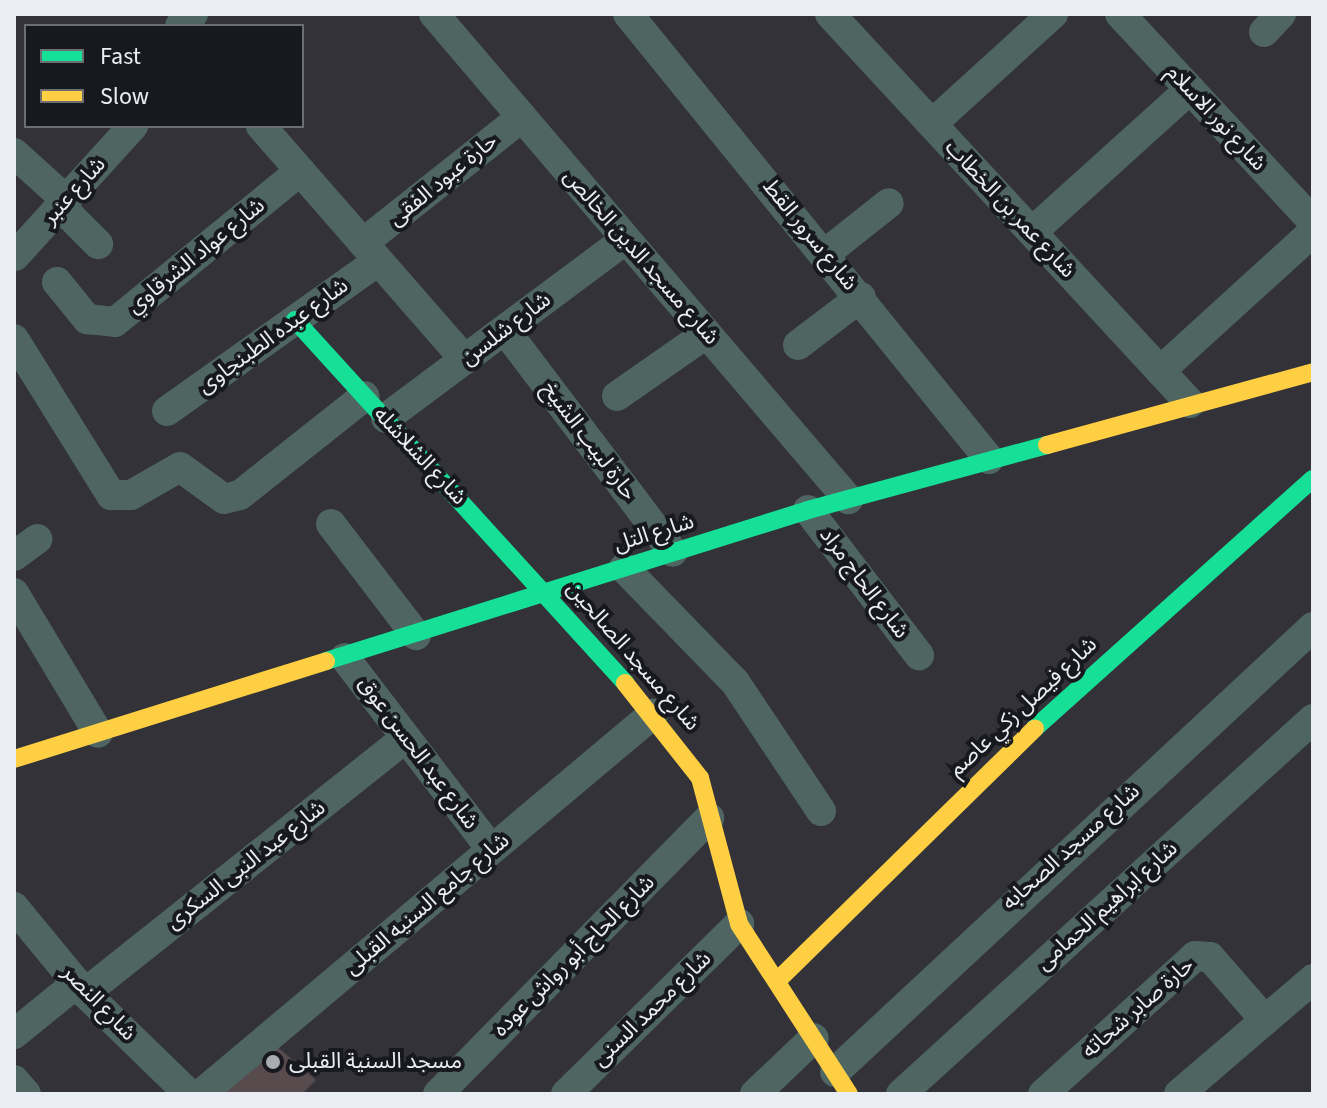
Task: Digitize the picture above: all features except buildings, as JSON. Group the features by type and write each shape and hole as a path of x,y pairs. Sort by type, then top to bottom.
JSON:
{"street":[{"name":"شارع مسجد الدين الخالص","path":"434,14 848,499"},
{"name":"شارع سرور القط","path":"628,14 826,253 989,459"},
{"name":"شارع عمر بن الخطاب","path":"830,14 1190,403"},
{"path":"932,124 1053,14"},
{"name":"شارع نور الاسلام","path":"1120,14 1313,222"},
{"path":"1032,232 1190,89"},
{"name":"حارة عبود الفقى","path":"371,252 522,117"},
{"name":"شارع عنبر","path":"15,256 131,128"},
{"path":"263,128 465,360"},
{"path":"14,153 98,244"},
{"name":"شارع عواد الشرقاوي","path":"57,282 87,319 115,322 300,171"},
{"path":"826,253 889,203"},
{"path":"1160,371 1313,232"},
{"name":"شارع شلسن","path":"386,418 626,239"},
{"name":"شارع عبده الطبنجاوى","path":"167,411 295,320 371,252"},
{"path":"798,345 861,297"},
{"name":"شارع الشلاشله","path":"295,320 545,592"},
{"name":"حارة لبيب الشيخ","path":"505,330 673,552"},
{"path":"617,396 706,334"},
{"path":"14,339 111,495 131,495 180,467 224,499 240,495 365,396"},
{"name":"شارع التل","path":"14,759 345,658 808,510 1190,403 1313,372"},
{"name":"شارع فيصل زكي عاصم","path":"777,981 1057,707 1313,479"},
{"name":"شارع الحاج مراد","path":"808,510 919,655"},
{"path":"331,524 416,635"},
{"path":"624,568 735,682 821,811"},
{"name":"شارع مسجد الصالحين","path":"545,592 653,714 700,778 739,924 842,1083"},
{"path":"14,593 98,733"},
{"name":"شارع مسجد الصحابه","path":"842,1083 1313,627"},
{"name":"شارع عبد الحسن عوق","path":"345,658 491,849"},
{"name":"شارع جامع السنيه القبلى","path":"201,1094 653,714"},
{"name":"شارع ابراهيم الحمامى","path":"901,1094 1313,719"},
{"name":"شارع عبد النبى السكرى","path":"14,1034 81,988 406,738"},
{"name":"شارع الحاج أبو رواش عوده","path":"438,1094 709,818"},
{"name":"شارع النصر","path":"14,907 81,988 189,1094"},
{"name":"شارع محمد السنى","path":"566,1094 739,924"},
{"name":"حارة صابر شحاته","path":"1043,1094 1195,956 1210,957 1265,1020"},
{"path":"1179,1094 1313,979"},
{"path":"755,1094 814,1038"},
{"path":"14,1080 26,1094"}],"traffic: fast":[{"path":"295,320 625,683"},
{"path":"326,661 808,510 1047,445"},
{"path":"1035,728 1313,479"}],"traffic: slow":[{"path":"1047,445 1313,372"},
{"path":"14,759 326,661"},
{"path":"625,683 700,778 739,924 849,1094"},
{"path":"777,981 1035,728"}],"place":[{"name":"مسجد السنية القبلى","path":"273,1062"}]}
